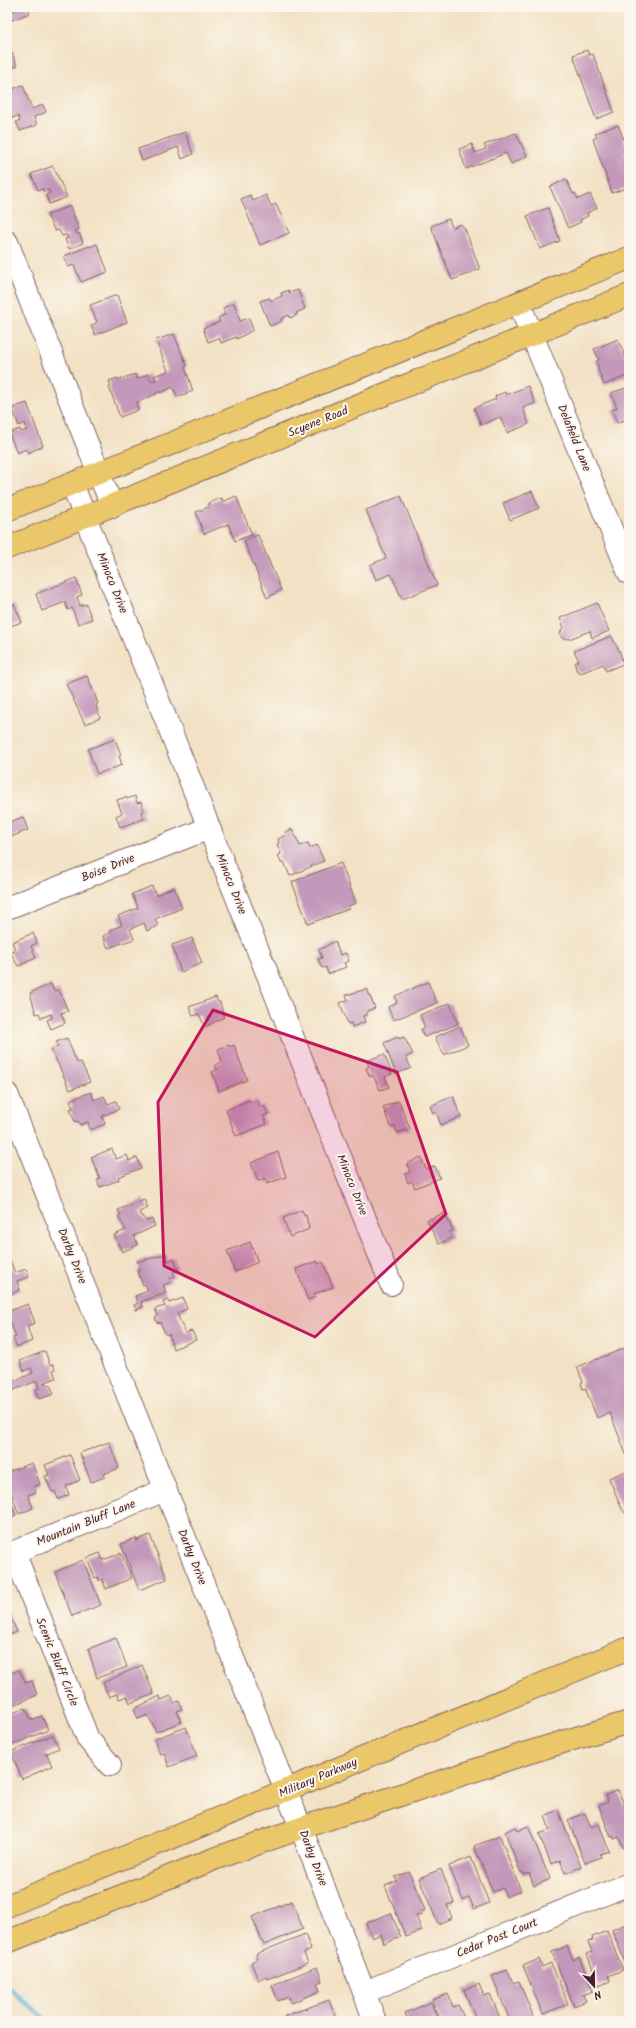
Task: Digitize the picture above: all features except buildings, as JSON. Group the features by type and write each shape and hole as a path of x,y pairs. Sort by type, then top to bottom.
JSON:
{"main road":[{"path":"7,510 629,258"},
{"name":"Scyene Road","path":"7,548 629,296"},
{"name":"Military Parkway","path":"7,1906 285,1792 629,1648"},
{"path":"7,1942 214,1859 301,1828 527,1753 629,1722"}],"street":[{"path":"7,242 112,506"},
{"name":"Delafield Lane","path":"519,302 629,573"},
{"name":"Minoco Drive","path":"72,484 391,1284"},
{"name":"Boise Drive","path":"7,908 209,828"},
{"name":"Darby Drive","path":"7,1094 285,1792 301,1828 375,2021"},
{"name":"Mountain Bluff Lane","path":"11,1553 165,1490"},
{"name":"Scenic Bluff Circle","path":"11,1553 88,1739 110,1765"},
{"name":"Cedar Post Court","path":"365,1992 629,1884"}],"highlighted area":[{"path":"213,1010 397,1072 446,1214 315,1337 164,1266 158,1102"}],"waterway":[{"path":"7,1987 48,2021"}]}
